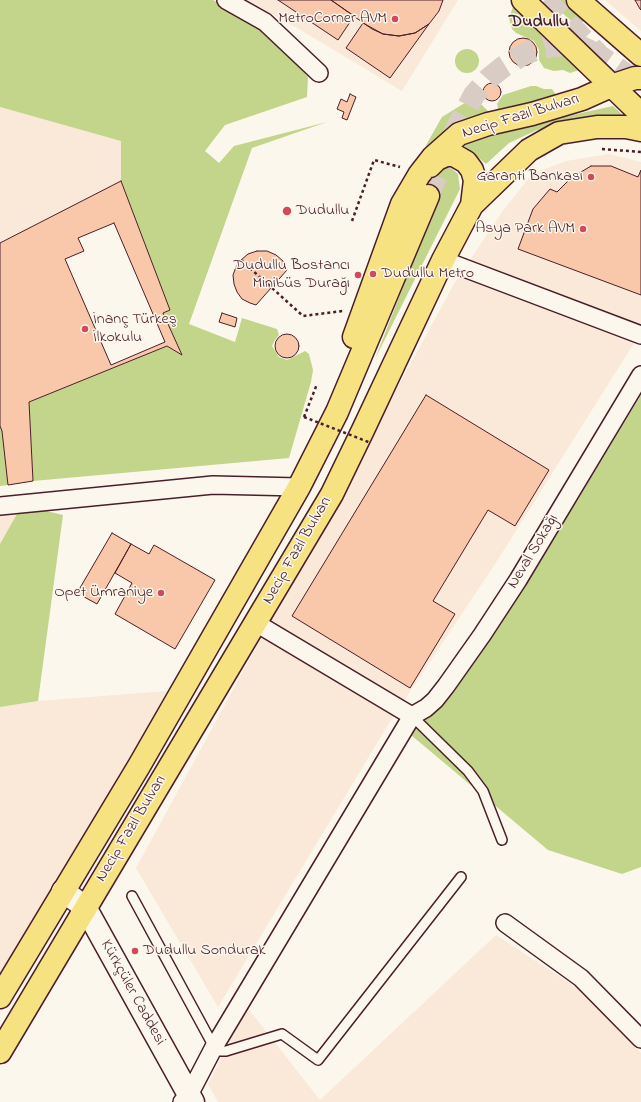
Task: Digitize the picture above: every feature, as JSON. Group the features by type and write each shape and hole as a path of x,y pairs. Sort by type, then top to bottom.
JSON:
{"main road":[{"path":"523,0 641,114"},
{"path":"578,0 641,56"},
{"name":"Necip Fazıl Bulvarı","path":"299,487 318,425 351,345 402,204 411,172 459,134 488,124 532,114 582,99 611,86 635,78 641,78"},
{"name":"Necip Fazıl Bulvarı","path":"0,1052 332,494 364,430 442,260 472,205 530,150 559,133 597,127 626,127 641,130"},
{"path":"411,172 446,155 454,155 466,162 472,170 475,180 472,205"},
{"name":"Necip Fazıl Bulvarı","path":"0,997 139,766 299,487 337,412 428,196"},
{"name":"Kürkçüler Caddesi","path":"63,890 85,907 188,1100"}],"street":[{"path":"226,0 265,22 319,73"},
{"path":"442,260 641,335"},
{"name":"Neval Sokağı","path":"412,716 426,708 439,695 482,635 518,580 641,375"},
{"path":"0,506 213,485 299,487"},
{"path":"188,1100 214,1047 412,716 256,624"},
{"path":"505,923 581,978 641,1039"}],"lane":[{"path":"412,716 468,771 483,791 502,840"},
{"path":"132,896 214,1047 220,1051 226,1051 282,1034 318,1060 461,876"}],"path":[{"path":"595,149 641,152"},
{"path":"352,221 374,160 411,172"},
{"path":"241,260 303,316 344,311"},
{"path":"317,384 304,417 371,443"}],"shaded area":[{"path":"247,0 458,0 402,91 304,32"},
{"path":"605,0 641,0 641,31"},
{"path":"0,107 122,141 121,181 0,243"},
{"path":"609,154 641,162 641,332 497,561 391,720 218,1007 136,868 454,284 502,212 532,174 566,161"},
{"path":"22,505 0,544 0,508"},
{"path":"167,691 142,737 0,977 0,707 38,701"},
{"path":"496,935 583,992 641,1053 641,1102 218,1102 208,1084 247,1007 320,1100"}],"green space":[{"path":"0,0 213,0 263,27 308,77 307,97 225,125 205,151 219,163 234,146 327,122 252,148 189,324 235,342 242,318 277,329 279,335 272,346 279,357 287,360 305,351 309,354 313,370 311,382 289,458 33,481 29,402 167,346 182,355 163,313 170,310 121,181 121,141 0,107"},
{"path":"546,0 569,0 588,18 577,26"},
{"path":"513,7 548,36 579,70 570,73 563,70 554,71 544,68 539,60 539,50 534,41 516,33 512,29 509,18"},
{"path":"467,49 475,53 479,61 475,69 467,73 459,69 455,61 459,53"},
{"path":"531,86 552,89 557,96 499,113 497,104 503,95"},
{"path":"473,101 482,105 488,111 458,125 425,147 442,117 463,104"},
{"path":"613,106 625,117 565,123 537,130 509,143 486,164 462,144 509,129"},
{"path":"438,166 449,166 458,174 460,189 375,359 437,200 418,193"},
{"path":"641,395 641,867 622,874 548,850 411,735 539,564"},
{"path":"0,426 2,431 8,485 0,486"},
{"path":"22,505 63,515 38,701 0,707 0,544"}],"building":[{"path":"278,0 331,0 354,16 338,40"},
{"name":"MetroCorner AVM","path":"331,0 443,0 439,11 429,24 415,33 399,36 383,34 372,29"},
{"path":"635,0 641,0 641,10 640,9"},
{"path":"363,23 383,34 399,36 415,33 429,24 390,78 346,48"},
{"path":"523,38 529,39 533,42 536,46 536,58 533,62 529,65 523,66 517,65 513,62 510,58 509,52 510,46 513,42 517,39"},
{"path":"488,83 496,83 501,88 499,99 496,101 488,101 483,96 483,88"},
{"path":"350,94 356,97 347,120 342,118 344,112 337,109 341,99 347,102"},
{"name":"Asya Park AVM","path":"591,166 611,166 638,177 641,170 641,295 518,249 533,209 550,189 557,192 571,178"},
{"name":"İnanç Türkeş İlkokulu","path":"121,181 170,310 163,313 182,355 167,346 29,402 33,481 8,485 2,431 0,426 0,243"},
{"path":"114,223 165,342 111,365 65,259 84,251 78,238"},
{"path":"257,251 267,251 276,255 283,261 287,270 256,305 242,299 234,284 233,275 241,260 248,254"},
{"path":"222,313 237,318 235,327 219,322"},
{"path":"287,334 296,337 299,346 296,355 287,358 278,355 275,346 278,337"},
{"path":"426,395 549,470 515,526 488,510 433,601 455,614 410,688 292,616"},
{"path":"112,533 131,544 97,604 77,593"},
{"path":"131,544 149,554 154,545 215,580 175,649 115,614 132,583 115,573"}],"tunnel":[{"path":"545,0 600,56 641,85"},
{"path":"428,196 457,127 474,95 488,79 503,67 524,54 545,47 564,45 582,47 600,56"}],"place":[{"name":"MetroCorner AVM","path":"395,19"},
{"name":"Garanti Bankası","path":"591,177"},
{"name":"Dudullu","path":"287,211"},
{"name":"Asya Park AVM","path":"583,229"},
{"name":"Dudullu Metro","path":"373,274"},
{"name":"Dudullu Bostancı Minibüs Durağı","path":"358,275"},
{"name":"İnanç Türkeş İlkokulu","path":"85,329"},
{"name":"Opet Ümraniye","path":"161,593"},
{"name":"Dudullu Sondurak","path":"135,951"}],"district":[{"name":"Dudullu","path":"539,23"}]}
